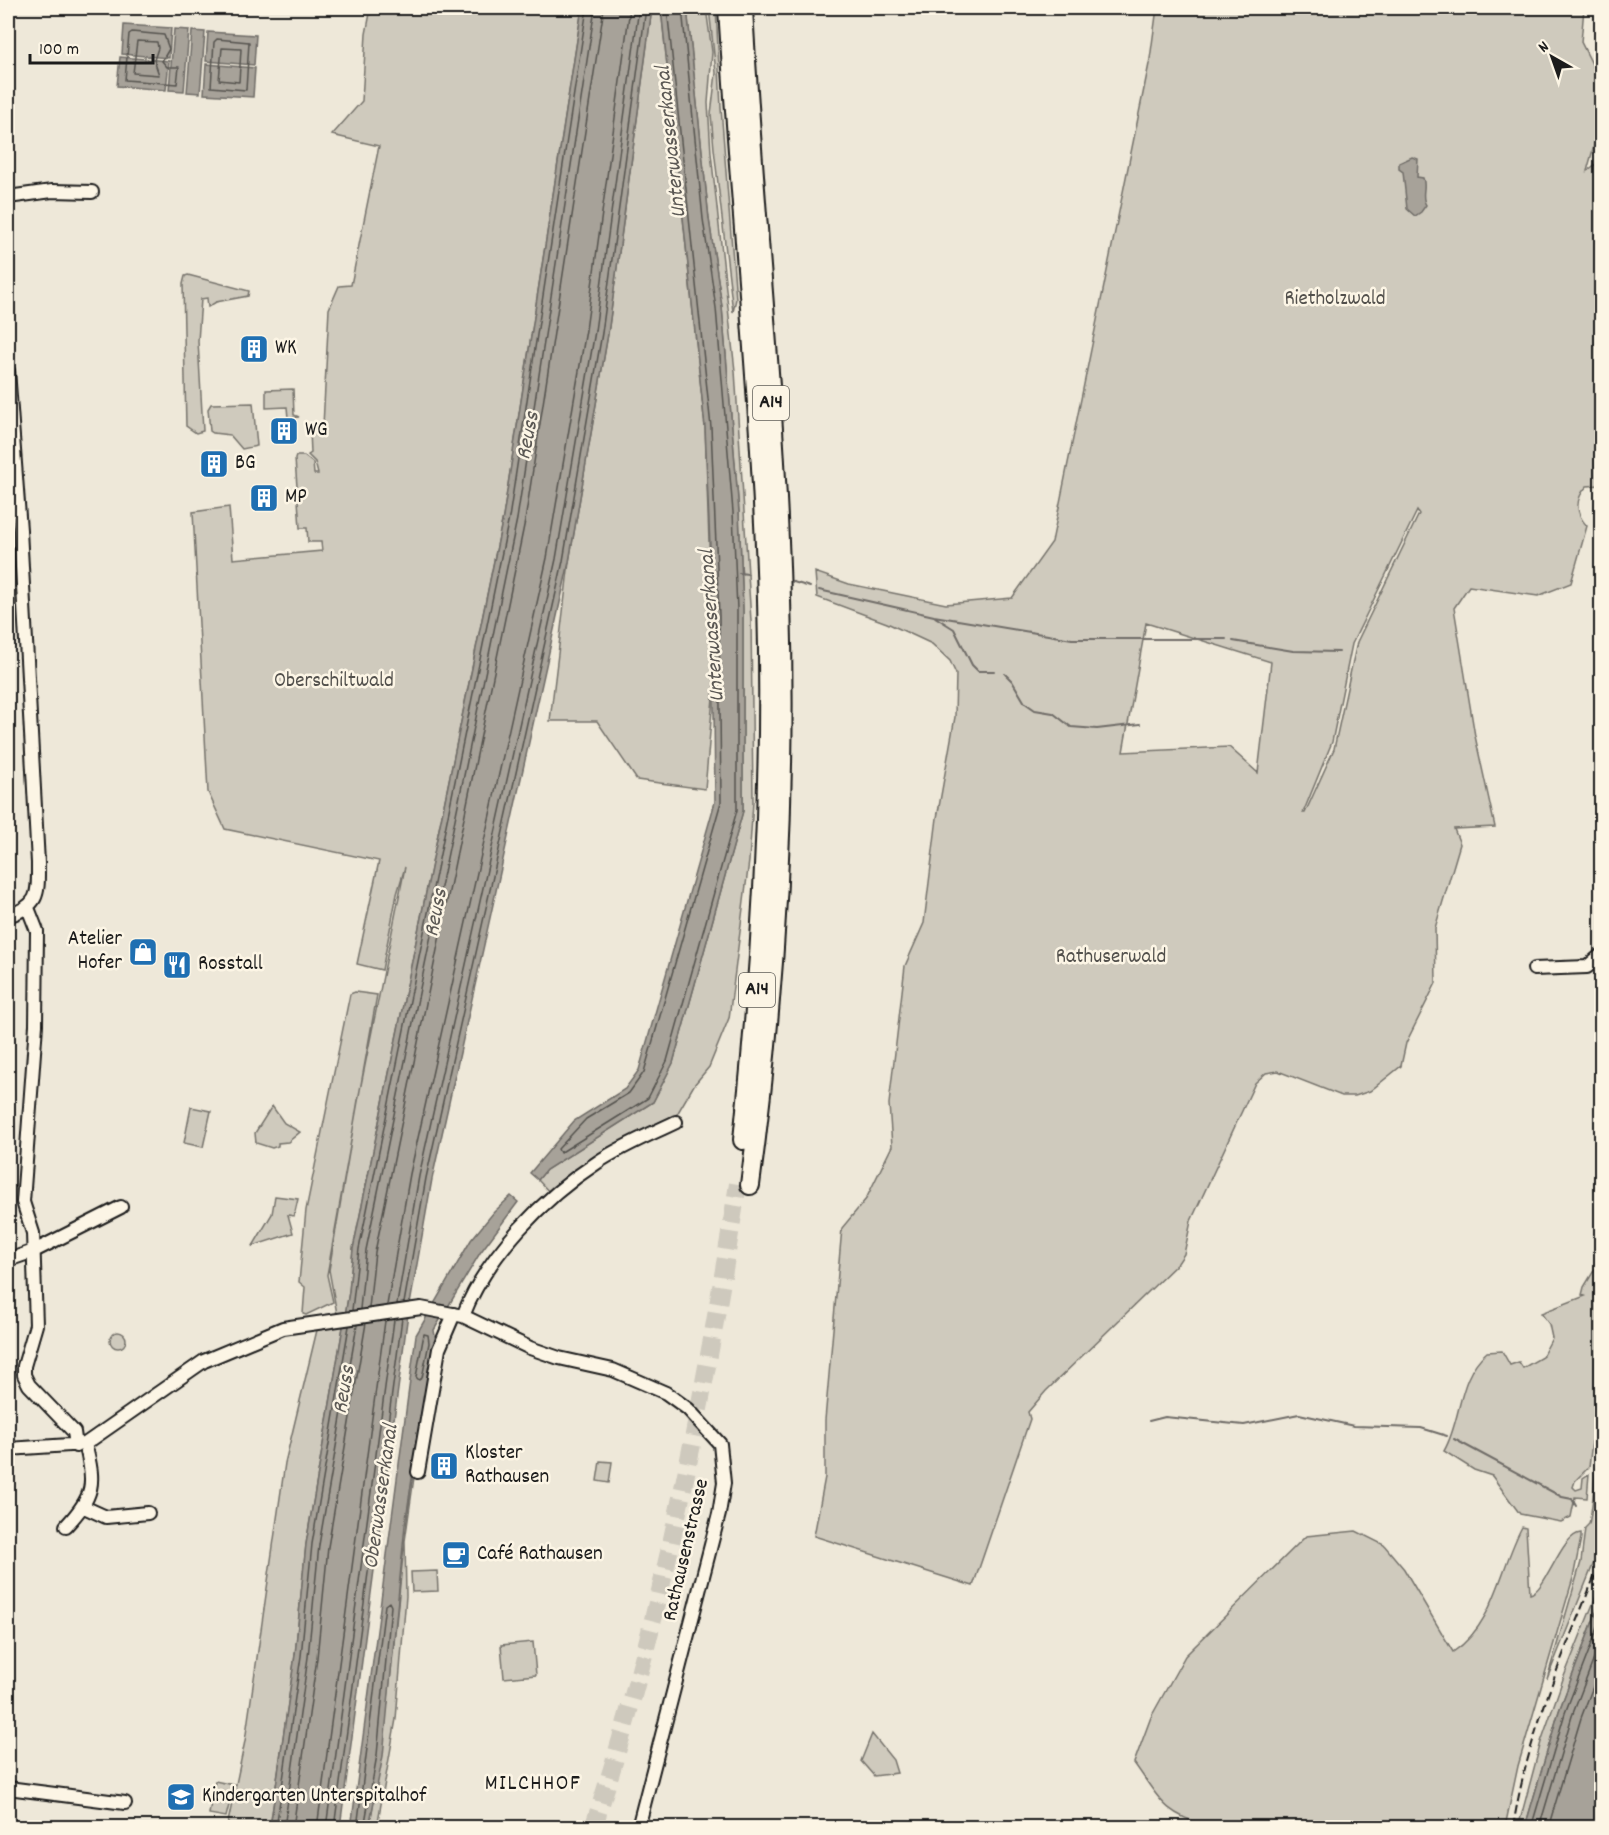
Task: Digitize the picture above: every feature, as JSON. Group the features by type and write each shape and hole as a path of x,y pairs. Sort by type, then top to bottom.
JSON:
{"highway":[{"name":"A14","path":"728,8 760,447 768,640 765,867 744,1184 771,998 782,799 783,667 775,461 743,8"}],"street":[{"path":"8,197 52,191 92,192"},
{"path":"8,370 20,530 37,831 38,888 35,900 28,908 8,916"},
{"path":"8,537 20,530"},
{"path":"28,908 37,931 36,1025 23,1202 33,1233 36,1325 24,1366 24,1375 29,1385 74,1432 81,1445 91,1489 84,1507 66,1526"},
{"path":"1534,969 1587,967 1602,954"},
{"path":"418,1473 439,1349 454,1314 476,1287 498,1253 549,1201 596,1163 676,1122"},
{"path":"8,1260 34,1251 121,1207"},
{"name":"Rathausenstrasse","path":"81,1445 204,1361 282,1328 422,1309 454,1314 530,1348 559,1358 613,1370 666,1393 701,1422 720,1444 724,1483 719,1515 638,1827"},
{"path":"8,1449 81,1445"},
{"path":"84,1507 106,1517 148,1513"},
{"path":"8,1788 125,1803"}],"green space":[{"name":"Oberschiltwald","path":"371,8 582,8 503,517 353,1249 349,1292 306,1544 295,1655 270,1827 227,1827 245,1741 285,1463 317,1330 337,1314 329,1270 358,1100 405,867 397,894 382,970 357,964 379,861 225,829 208,792 193,512 229,507 233,559 322,551 321,542 308,542 307,528 300,528 295,459 296,456 304,456 313,463 314,474 318,474 315,462 308,455 311,453 310,430 323,426 329,309 339,286 351,285 379,146 332,135 362,101 366,34"},
{"path":"652,8 661,8 705,427 714,686 705,789 637,780 597,721 550,721 569,562 608,334"},
{"path":"687,8 706,8 712,52 708,103 711,153 735,371 751,621 753,802 749,861 729,1018 709,1067 694,1085 676,1116 551,1194 538,1180 546,1170 653,1102 673,1063 743,811 743,610 739,512 722,307 709,219"},
{"path":"709,8 716,8 721,108 736,299 733,312 711,114 716,73"},
{"path":"1157,8 1584,8 1581,42 1594,68 1599,99 1594,146 1587,171 1602,159 1601,485 1587,486 1580,496 1578,506 1580,516 1587,526 1571,583 1538,596 1469,586 1454,608 1475,736 1495,827 1454,829 1460,844 1435,928 1436,983 1406,1043 1401,1066 1370,1091 1355,1096 1342,1096 1278,1071 1266,1073 1255,1083 1191,1221 1184,1254 1178,1263 1046,1391 1028,1412 1030,1419 973,1586 814,1536 825,1477 825,1420 842,1228 866,1199 892,1146 889,1104 905,966 924,923 937,818 955,717 956,674 950,661 932,644 887,623 817,597 815,572 849,584 946,604 1012,598 1052,542 1150,59","holes":["1417,511 1419,514 1357,642 1334,749 1303,813 1332,742 1352,644","1146,623 1271,662 1258,773 1229,747 1123,752"]},
{"path":"185,276 249,291 248,296 216,302 208,307 207,298 201,299 198,341 203,431 196,433 186,426 183,284"},
{"path":"293,389 294,415 299,417 288,418 287,407 266,408 266,390"},
{"path":"253,403 257,446 242,449 230,435 210,431 208,409 211,404"},
{"path":"355,992 377,995 327,1275 333,1302 306,1315 303,1314 305,1287 299,1282 306,1210 350,994"},
{"path":"272,1106 284,1123 300,1132 288,1142 278,1143 278,1146 272,1148 256,1143 255,1133"},
{"path":"191,1107 211,1111 203,1147 184,1143"},
{"path":"275,1196 298,1199 294,1216 288,1215 293,1233 253,1246 272,1214"},
{"path":"1601,1259 1601,1366 1589,1467 1575,1481 1573,1487 1576,1490 1582,1488 1583,1478 1589,1474 1587,1498 1575,1497 1571,1517 1561,1522 1520,1514 1492,1476 1474,1470 1444,1451 1450,1439 1465,1386 1477,1362 1487,1352 1502,1351 1510,1365 1519,1362 1523,1368 1542,1357 1552,1338 1549,1324 1541,1313 1585,1296 1582,1295 1584,1287"},
{"path":"118,1332 124,1334 126,1340 124,1346 118,1348 112,1346 110,1340 112,1334"},
{"path":"428,1379 405,1541 406,1596 396,1719 377,1827 369,1828 386,1716 410,1491"},
{"path":"1601,1404 1601,1545 1547,1679 1581,1562 1585,1528 1589,1524"},
{"path":"600,1461 612,1462 609,1483 597,1481"},
{"path":"1522,1527 1526,1528 1530,1594 1542,1583 1567,1542 1581,1533 1581,1538 1573,1578 1518,1766 1505,1827 1207,1826 1180,1816 1171,1810 1163,1803 1134,1763 1151,1717 1185,1656 1306,1536 1356,1531 1384,1545 1404,1569 1453,1652 1467,1640 1487,1611"},
{"path":"437,1571 438,1591 412,1592 411,1572"},
{"path":"1601,1584 1601,1600 1559,1711 1525,1827 1518,1828 1541,1742"},
{"path":"533,1642 536,1675 504,1678 501,1645"},
{"path":"872,1734 893,1760 897,1773 874,1776 861,1761"},
{"path":"215,1781 234,1785 226,1817 209,1814"}],"water":[{"path":"582,8 652,8 608,334 569,562 432,1179 407,1321 340,1827 270,1828 295,1655 306,1544 349,1292 353,1249 503,517"},
{"path":"661,8 687,8 709,219 722,307 739,512 743,610 743,811 673,1063 653,1102 546,1170 538,1180 530,1173 574,1121 625,1089 639,1070 715,802 713,617 705,427"},
{"path":"124,25 171,28 169,58 122,54"},
{"path":"174,29 189,30 184,91 169,90"},
{"path":"192,31 205,32 200,93 187,92"},
{"path":"208,32 256,35 254,65 206,61"},
{"path":"120,57 169,61 166,90 117,86"},
{"path":"206,64 255,68 253,97 204,94"},
{"path":"1412,157 1418,159 1417,177 1423,178 1426,205 1415,216 1407,209 1403,172 1399,169 1399,163"},
{"path":"511,1196 518,1202 480,1253 434,1330 436,1343 422,1413 405,1525 383,1756 369,1827 351,1828 416,1335 471,1240 494,1212"},
{"path":"1601,1600 1601,1827 1525,1827 1559,1711"}],"waterway":[{"path":"739,573 748,574"},
{"path":"790,581 810,587"},
{"path":"819,590 934,616 1072,639 1226,639"},
{"path":"935,617 954,629 972,665 978,671 994,671"},
{"path":"1233,641 1293,651 1339,652"},
{"path":"1005,674 1025,703 1035,710 1053,713 1071,727 1097,729 1140,724"},
{"path":"1149,1421 1165,1417 1244,1425 1299,1414 1354,1426 1421,1428 1447,1436"},
{"path":"1454,1439 1562,1497 1572,1499 1576,1506"}],"tunnel":[{"path":"593,1828 640,1670 679,1509 711,1346 738,1184"}],"railway":[{"path":"1513,1828 1519,1793 1538,1724 1602,1558"}],"place":[{"name":"WK","path":"254,349"},
{"name":"WG","path":"284,431"},
{"name":"BG","path":"214,464"},
{"name":"MP","path":"264,498"},
{"name":"Atelier Hofer","path":"143,952"},
{"name":"Rosstall","path":"177,965"},
{"name":"Kloster Rathausen","path":"444,1466"},
{"name":"Café Rathausen","path":"456,1555"},
{"name":"Kindergarten Unterspitalhof","path":"181,1797"}],"district":[{"name":"MILCHHOF","path":"533,1784"}],"water label":[{"name":"Unterwasserkanal","path":"672,142"},
{"name":"Reuss","path":"529,436"},
{"name":"Unterwasserkanal","path":"713,626"},
{"name":"Reuss","path":"437,913"},
{"name":"Reuss","path":"345,1390"},
{"name":"Oberwasserkanal","path":"382,1497"}],"park label":[{"name":"Rietholzwald","path":"1335,300"},
{"name":"Rathuserwald","path":"1111,958"}]}
